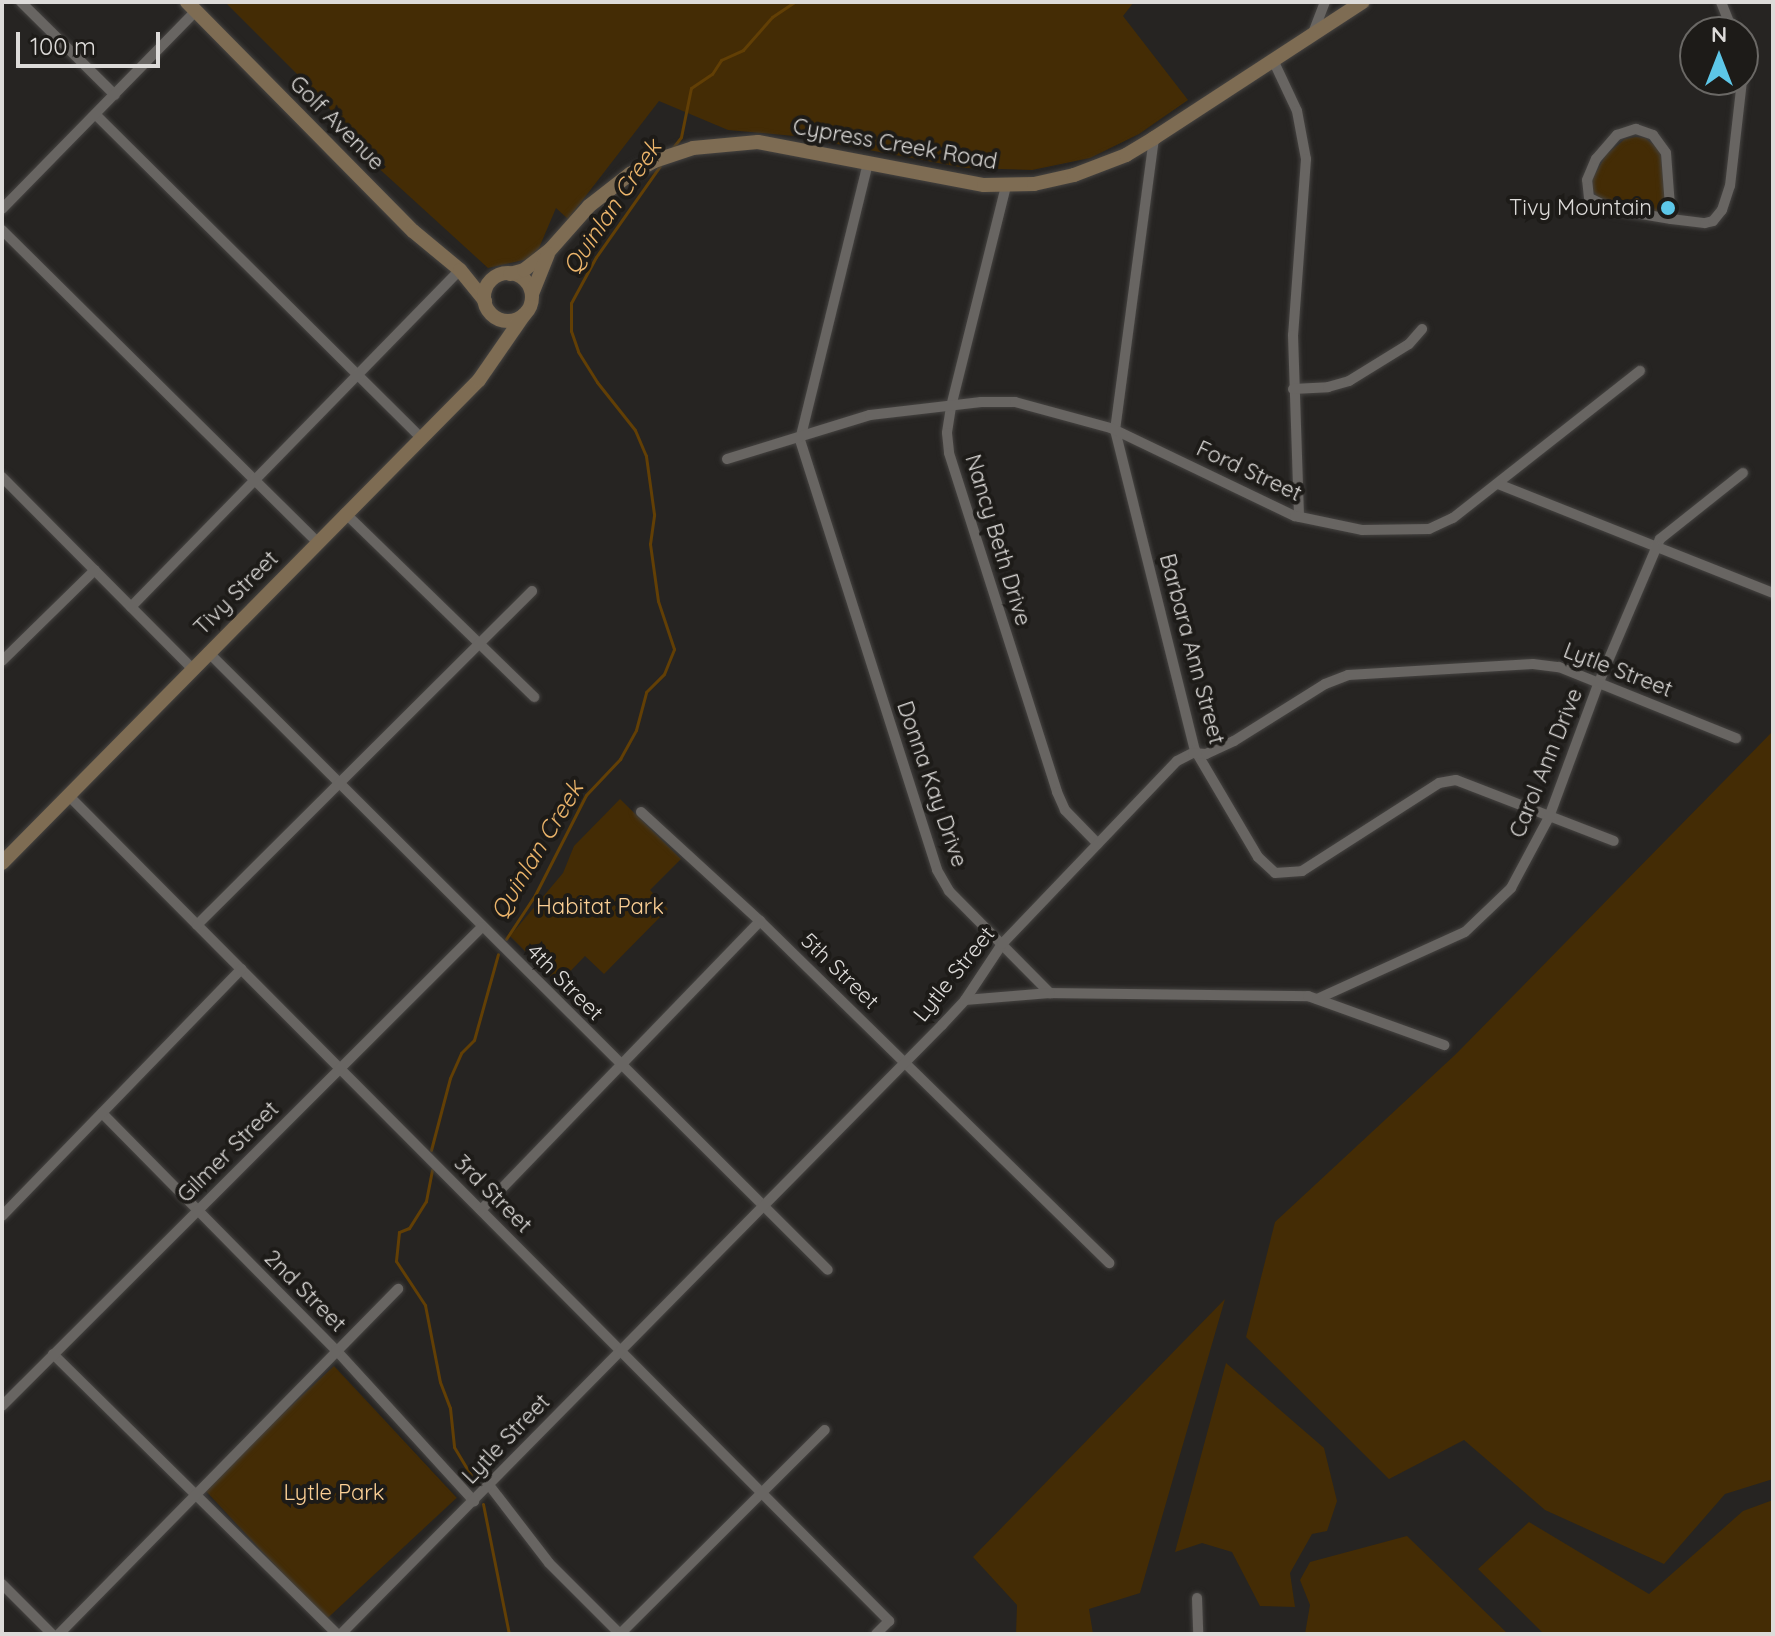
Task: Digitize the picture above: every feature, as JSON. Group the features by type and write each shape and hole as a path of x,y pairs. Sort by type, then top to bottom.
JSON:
{"main road":[{"name":"Cypress Creek Road","path":"503,276 524,270 550,250 589,206 630,174 678,152 728,142 758,142 958,181 1006,186 1045,183 1074,175 1126,155 1363,2"},
{"name":"Golf Avenue","path":"192,6 413,231 460,270 485,301"},
{"name":"Cypress Creek Road","path":"532,294 550,250"},
{"name":"Golf Avenue","path":"460,270 503,276"},
{"path":"495,317 510,321 524,315 532,302 532,294 523,279 503,276 486,289 485,301 495,317 500,353"},
{"name":"Tivy Street","path":"2,863 479,380 524,315"}],"street":[{"path":"21,2 115,95"},
{"path":"1313,35 1325,2"},
{"path":"2,209 115,95 192,6"},
{"path":"1273,60 1297,111 1306,159 1293,335 1299,517"},
{"path":"1671,219 1668,164 1661,142 1653,135 1636,129 1617,135 1606,145 1591,169 1589,198 1612,209 1671,219 1713,221 1722,210 1730,186 1740,96"},
{"path":"96,115 421,438"},
{"name":"Barbara Ann Street","path":"1154,138 1115,430 1197,754 1258,857 1275,873 1302,871 1439,783 1456,780 1614,841"},
{"name":"Donna Kay Drive","path":"868,163 801,436 802,452 937,870 949,891 1050,993"},
{"name":"Nancy Beth Drive","path":"1006,186 951,407 947,433 949,453 1057,792 1065,810 1098,844"},
{"path":"2,230 317,542"},
{"path":"131,607 460,270"},
{"path":"1293,389 1328,387 1349,381 1409,344 1422,329"},
{"name":"Ford Street","path":"727,459 870,415 991,401 1028,403 1115,430 1299,517 1362,530 1429,529 1442,526 1640,371"},
{"name":"Carol Ann Drive","path":"1317,999 1465,932 1511,888 1549,817 1599,682 1656,547 1671,528 1743,473"},
{"path":"2,477 192,668"},
{"path":"1498,484 1773,593"},
{"path":"345,513 534,697"},
{"path":"2,661 95,570"},
{"path":"197,925 532,591"},
{"name":"4th Street","path":"208,652 338,785 828,1270"},
{"name":"Lytle Street","path":"339,1634 474,1501 965,1000 1002,944 1177,761 1206,754 1234,741 1325,684 1348,675 1533,664 1559,667 1736,738"},
{"name":"3rd Street","path":"68,795 889,1621 876,1634"},
{"name":"5th Street","path":"641,812 760,921 1109,1263"},
{"path":"481,1210 760,921"},
{"name":"Gilmer Street","path":"2,1406 482,927"},
{"path":"4,1209 241,969"},
{"path":"965,1000 1050,993 1308,996 1444,1045"},
{"name":"2nd Street","path":"102,1113 196,1212 336,1350 474,1501"},
{"path":"59,1634 398,1289"},
{"path":"53,1354 339,1634"},
{"path":"489,1485 549,1563 620,1634 825,1430"},
{"path":"2,1584 52,1634"},
{"path":"1197,1598 1198,1634"}],"green space":[{"path":"225,2 1134,2 1123,16 1188,100 1139,134 1090,158 1032,170 965,168 794,136 728,130 659,101 568,219 556,208 539,248 528,259 488,268 374,164 321,98"},
{"path":"1645,138 1660,150 1667,215 1622,208 1598,198 1593,191 1592,180 1606,155 1625,139"},
{"path":"1773,731 1773,1479 1725,1494 1664,1564 1545,1510 1464,1440 1389,1479 1246,1337 1275,1222 1456,1054"},
{"name":"Habitat Park","path":"620,799 681,859 650,890 668,909 604,974 585,956 558,984 510,936 563,873 574,846"},
{"path":"1225,1299 1140,1593 1089,1609 1093,1634 1016,1634 1017,1605 973,1557"},
{"path":"1226,1363 1324,1448 1337,1501 1327,1531 1312,1534 1290,1573 1295,1607 1260,1606 1232,1552 1202,1543 1175,1552"},
{"name":"Lytle Park","path":"334,1366 457,1498 326,1620 203,1488"},
{"path":"1773,1500 1773,1634 1544,1634 1478,1569 1529,1522 1649,1594 1743,1511"},
{"path":"1407,1536 1508,1634 1305,1634 1310,1605 1300,1580 1310,1562"}],"waterway":[{"name":"Quinlan Creek","path":"671,150 681,137 691,88 712,74 721,60 743,50 772,17 794,2"},
{"name":"Quinlan Creek","path":"506,939 535,895 586,795 620,759 636,730 646,692 664,674 674,649 658,601 650,544 654,514 646,456 635,430 597,382 578,351 571,331 571,303 596,257 660,166"},
{"name":"Quinlan Creek","path":"431,1150 450,1078 461,1053 474,1040 498,954"},
{"name":"Quinlan Creek","path":"432,1170 426,1201 409,1228 399,1232 396,1261 425,1305 440,1382 450,1408 454,1447 474,1480"},
{"name":"Quinlan Creek","path":"483,1504 509,1634"}],"place":[{"name":"Tivy Mountain","path":"1668,208"}]}
